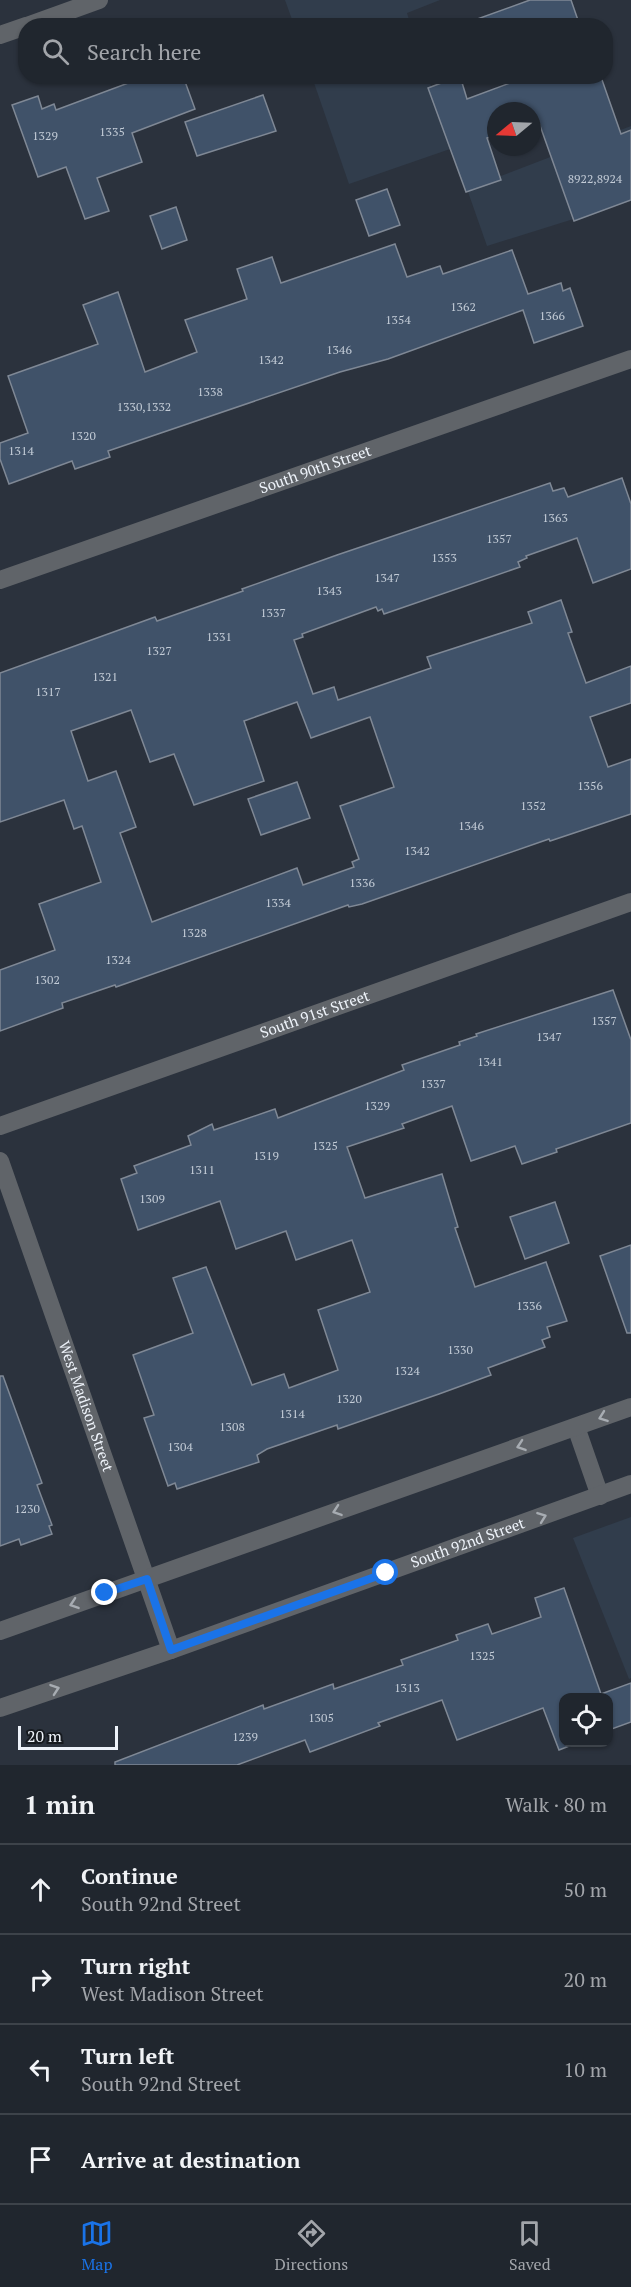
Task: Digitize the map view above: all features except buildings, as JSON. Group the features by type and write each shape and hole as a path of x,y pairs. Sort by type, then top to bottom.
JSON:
{"street":[{"path":"48,18 99,0"},
{"path":"0,35 18,29"},
{"name":"South 90th Street","path":"0,580 631,359"},
{"name":"South 91st Street","path":"0,1126 631,902"},
{"name":"West Madison Street","path":"0,1161 171,1650"},
{"path":"0,1630 631,1407"},
{"path":"576,1427 600,1496"},
{"name":"South 92nd Street","path":"0,1708 171,1650 631,1484"}],"shaded area":[{"path":"285,0 440,0 407,13 409,18 291,18"},
{"path":"314,84 430,84 453,148 349,184"},
{"path":"631,126 631,201 487,246 467,189"},
{"path":"631,1517 631,1678 629,1679 573,1538"}],"route":[{"path":"105,1593 147,1579 171,1650 386,1573"}]}
